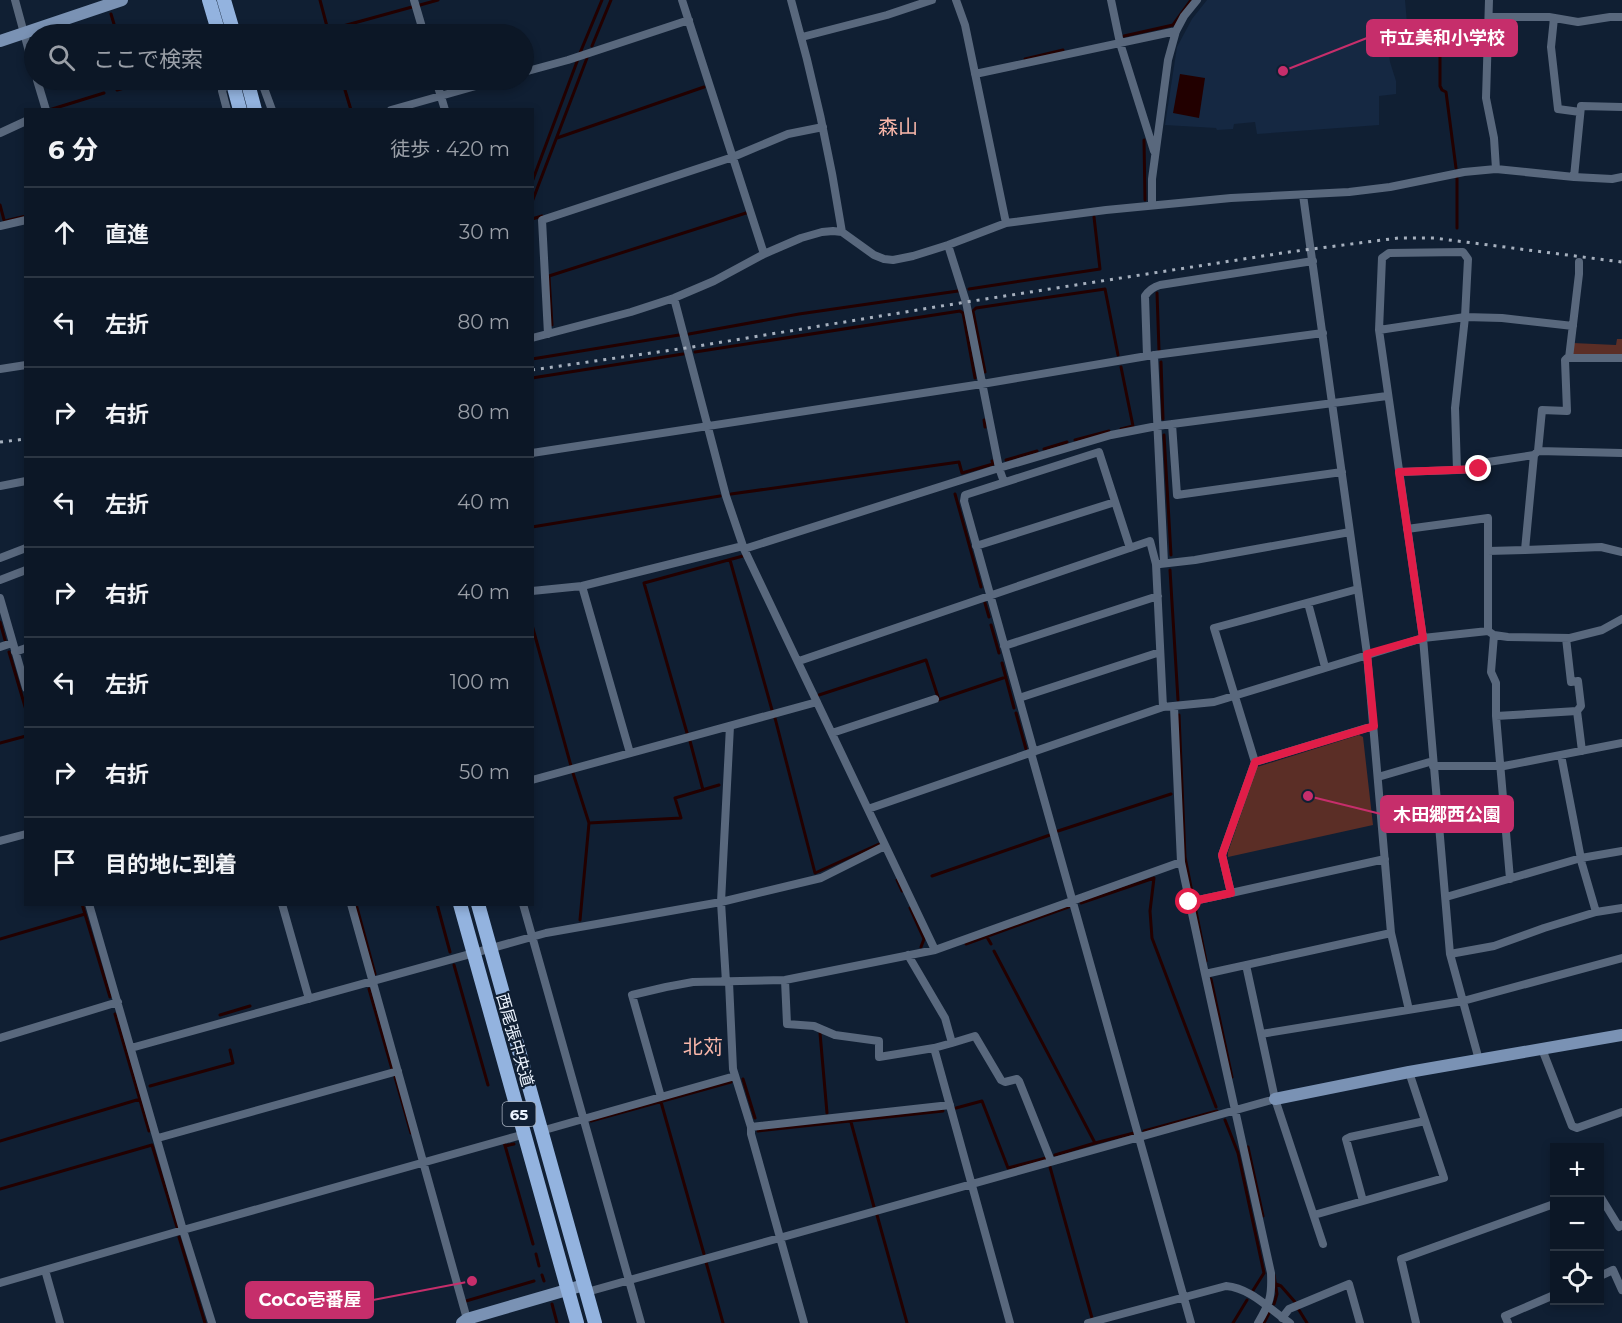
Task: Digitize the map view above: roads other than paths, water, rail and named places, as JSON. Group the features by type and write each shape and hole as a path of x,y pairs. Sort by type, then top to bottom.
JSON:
{"main road":[{"path":"209,0 216,24"},
{"path":"224,0 231,24"},
{"path":"235,90 239,108"},
{"path":"250,90 254,108"},
{"name":"西尾張中央道","path":"461,906 578,1323"},
{"name":"西尾張中央道","path":"479,906 595,1323"}],"street":[{"path":"0,41 24,33 15,0"},
{"path":"48,24 105,3 122,0"},
{"path":"414,0 421,24"},
{"path":"682,0 764,254"},
{"path":"792,0 823,127 842,232"},
{"path":"802,37 887,15 932,0"},
{"path":"956,0 975,74 1006,223"},
{"path":"1111,0 1120,43 1155,154"},
{"path":"1152,204 1152,179 1168,60 1176,31 1197,0"},
{"path":"1489,0 1486,98 1494,138 1496,170"},
{"path":"1489,17 1554,18 1578,22 1622,17"},
{"path":"1554,18 1551,47 1558,109 1580,112"},
{"path":"534,69 689,20"},
{"path":"975,74 1176,31"},
{"path":"40,90 45,108"},
{"path":"222,90 226,108"},
{"path":"265,90 271,108"},
{"path":"439,90 444,108"},
{"path":"398,108 460,90"},
{"path":"1574,177 1581,106 1622,106"},
{"path":"0,133 24,122"},
{"path":"548,334 542,220 733,157 788,135 823,127"},
{"path":"534,338 674,298 714,281 764,254 801,238 822,232 842,232 874,255 893,260 948,245 1006,223 1152,204 1390,187 1464,172 1496,170 1574,177 1612,179 1622,177"},
{"path":"1303,195 1367,654 1391,933 1409,1010"},
{"path":"0,226 24,220"},
{"path":"948,245 964,297 999,468 1004,482"},
{"path":"1457,470 1455,408 1465,317 1468,259 1463,252 1389,253 1382,258 1378,330 1423,638 1450,954 1479,1060"},
{"path":"1163,707 1158,596 1160,564 1157,426 1145,296 1148,290 1154,287 1313,261"},
{"path":"1569,358 1579,262"},
{"path":"674,298 726,496 744,547 935,950"},
{"path":"1378,330 1465,317 1502,318 1573,326"},
{"path":"534,453 1150,356 1323,333"},
{"path":"1525,550 1542,410 1567,411 1565,360 1567,358 1622,358"},
{"path":"0,369 24,366"},
{"path":"534,591 582,586 744,547 1110,435 1157,426 1387,396"},
{"path":"1172,424 1177,495 1342,472"},
{"path":"1130,548 1099,452 965,495 964,501 976,546 1191,1323"},
{"path":"1399,472 1479,469 1488,462 1536,453 1622,453"},
{"path":"0,486 24,481"},
{"path":"976,546 1115,502"},
{"path":"1407,530 1488,518 1491,672 1496,683 1496,716 1510,879"},
{"path":"1160,564 1195,560 1350,532"},
{"path":"799,661 1150,541 1160,564"},
{"path":"1488,551 1601,547 1622,552"},
{"path":"0,558 24,549"},
{"path":"0,580 24,571"},
{"path":"582,586 630,753"},
{"path":"1231,893 1222,855 1255,762 1214,628 1358,589"},
{"path":"1004,646 1158,596"},
{"path":"0,598 24,681"},
{"path":"1308,603 1325,668"},
{"path":"868,809 1163,707 1214,702 1423,638 1491,633 1566,638 1602,630 1622,619"},
{"path":"1566,638 1571,682 1578,681 1581,706 1577,711 1582,751"},
{"path":"0,647 24,648"},
{"path":"1019,698 1160,652"},
{"path":"832,733 935,699"},
{"path":"534,779 817,702"},
{"path":"1174,707 1181,862 1271,1273 1272,1290 1269,1306 1258,1323"},
{"path":"1496,716 1577,711"},
{"path":"730,726 721,902 733,1069 804,1323"},
{"path":"1255,762 1374,726"},
{"path":"1378,777 1433,764 1500,766 1622,744"},
{"path":"1561,755 1581,858 1596,912"},
{"path":"0,841 24,835"},
{"path":"131,1048 532,936 721,902 821,878 885,846"},
{"path":"1446,897 1581,858 1622,851"},
{"path":"1189,902 1385,859"},
{"path":"661,1097 632,995 693,982 785,980 935,950 1181,862"},
{"path":"90,906 212,1323"},
{"path":"283,906 309,999"},
{"path":"352,906 423,1162 471,1320 568,1290 629,1280 1275,1099 1409,1072 1622,1035"},
{"path":"524,906 641,1323"},
{"path":"1450,954 1494,946 1596,912 1622,908"},
{"path":"1204,974 1391,933"},
{"path":"908,955 945,1018 952,1043"},
{"path":"1261,1034 1463,1001 1622,958"},
{"path":"1246,965 1275,1099 1323,1244"},
{"path":"785,980 787,1024 814,1026 835,1035 879,1041 879,1057 934,1048 975,1036 1001,1080 1005,1082 1017,1079 1020,1081 1051,1161"},
{"path":"0,1038 118,1002"},
{"path":"934,1048 1010,1323"},
{"path":"1542,1049 1572,1126 1577,1128 1622,1112"},
{"path":"158,1138 398,1071"},
{"path":"1314,1215 1444,1178 1409,1072"},
{"path":"541,1131 735,1076"},
{"path":"751,1127 950,1105"},
{"path":"1363,1201 1346,1139 1425,1121"},
{"path":"0,1283 525,1134"},
{"path":"1600,1197 1619,1227 1622,1225"},
{"path":"1416,1323 1401,1259 1550,1205"},
{"path":"45,1270 60,1323"},
{"path":"1604,1274 1613,1270 1622,1290"},
{"path":"1282,1318 1289,1309 1348,1284 1360,1323"},
{"path":"1088,1323 1226,1286 1235,1287 1269,1306 1290,1323"},
{"path":"1508,1323 1505,1317 1550,1297"}],"waterway":[{"path":"320,0 326,24"},
{"path":"420,5 438,0"},
{"path":"580,53 602,0"},
{"path":"592,46 611,0"},
{"path":"1124,36 1173,25 1191,0"},
{"path":"350,24 412,7"},
{"path":"111,14 114,24"},
{"path":"1443,22 1440,86 1446,92 1456,168"},
{"path":"1025,59 1063,50"},
{"path":"534,197 587,58"},
{"path":"534,177 578,59"},
{"path":"557,138 704,87"},
{"path":"345,90 350,108"},
{"path":"55,108 104,93"},
{"path":"1144,140 1145,200"},
{"path":"1457,178 1457,228"},
{"path":"0,205 4,220"},
{"path":"549,276 746,213"},
{"path":"5,221 24,216"},
{"path":"534,218 542,216"},
{"path":"969,289 1100,269 1094,217"},
{"path":"549,277 552,325"},
{"path":"985,372 973,311 976,308 1105,289 1118,355"},
{"path":"689,334 799,314 958,291"},
{"path":"1157,293 1159,350"},
{"path":"695,352 960,311 963,313 975,378"},
{"path":"534,359 679,335"},
{"path":"534,378 683,354"},
{"path":"1161,362 1163,419"},
{"path":"1121,367 1133,426 1121,429"},
{"path":"984,420 985,427"},
{"path":"1075,440 1109,431"},
{"path":"1164,435 1171,555"},
{"path":"1044,449 1067,442"},
{"path":"1006,460 1037,451"},
{"path":"731,494 959,462 962,473 993,464 992,461"},
{"path":"955,494 981,587"},
{"path":"534,527 720,496"},
{"path":"687,733 644,583 743,556"},
{"path":"730,560 772,710"},
{"path":"1170,570 1178,700"},
{"path":"985,603 989,617"},
{"path":"0,622 5,640"},
{"path":"991,625 999,653"},
{"path":"534,632 571,766"},
{"path":"9,652 24,703"},
{"path":"819,695 926,660 938,697"},
{"path":"1002,663 1014,708"},
{"path":"935,701 1006,677"},
{"path":"1016,713 1026,749"},
{"path":"1179,715 1185,857 1193,897"},
{"path":"775,718 815,873 879,844"},
{"path":"0,743 24,737"},
{"path":"690,741 703,790"},
{"path":"573,773 589,823 580,920"},
{"path":"589,823 681,818 675,798 719,785"},
{"path":"1058,831 1171,794"},
{"path":"932,876 1050,835"},
{"path":"1081,903 1154,878 1150,911 1152,938 1216,1107"},
{"path":"897,880 902,891"},
{"path":"83,906 110,997"},
{"path":"357,906 375,974"},
{"path":"438,906 450,952"},
{"path":"966,944 1071,906"},
{"path":"1195,906 1206,961"},
{"path":"910,908 924,939 921,947"},
{"path":"0,939 85,914"},
{"path":"987,937 991,944"},
{"path":"994,951 1095,1143 1055,1155"},
{"path":"454,965 488,1085"},
{"path":"1211,979 1232,1077"},
{"path":"369,989 392,1069"},
{"path":"220,1015 250,1006"},
{"path":"115,1014 149,1131"},
{"path":"820,1033 827,1113"},
{"path":"150,1086 233,1063 230,1050"},
{"path":"395,1077 411,1133"},
{"path":"743,1079 755,1118"},
{"path":"591,1121 731,1082"},
{"path":"0,1141 140,1099"},
{"path":"956,1108 982,1101 1008,1168 1046,1158"},
{"path":"661,1102 704,1254"},
{"path":"758,1131 943,1111"},
{"path":"1144,1131 1217,1111"},
{"path":"1225,1120 1238,1153 1264,1273 1252,1292"},
{"path":"851,1122 874,1207"},
{"path":"1095,1143 1134,1133"},
{"path":"504,1142 533,1244"},
{"path":"505,1146 514,1144"},
{"path":"0,1189 152,1145 177,1227"},
{"path":"1248,1147 1263,1216"},
{"path":"1050,1167 1092,1318"},
{"path":"877,1215 907,1323"},
{"path":"179,1237 205,1323"},
{"path":"536,1254 539,1266"},
{"path":"706,1262 723,1323"},
{"path":"542,1275 544,1281"},
{"path":"1274,1275 1277,1294 1274,1304"},
{"path":"466,1301 534,1281"},
{"path":"1276,1284 1281,1286 1295,1302"},
{"path":"1233,1323 1247,1300"},
{"path":"552,1304 557,1323"},
{"path":"1299,1310 1307,1323"},
{"path":"1264,1323 1269,1313"}],"railway":[{"path":"534,370 686,348 1289,252 1398,238 1434,238 1622,262"},
{"path":"0,442 24,439"}],"place":[{"name":"市立美和小学校","path":"1283,71"},
{"name":"木田郷西公園","path":"1308,796"},
{"name":"CoCo壱番屋","path":"472,1281"}],"district":[{"name":"森山","path":"898,127"},
{"name":"北苅","path":"703,1047"}]}
